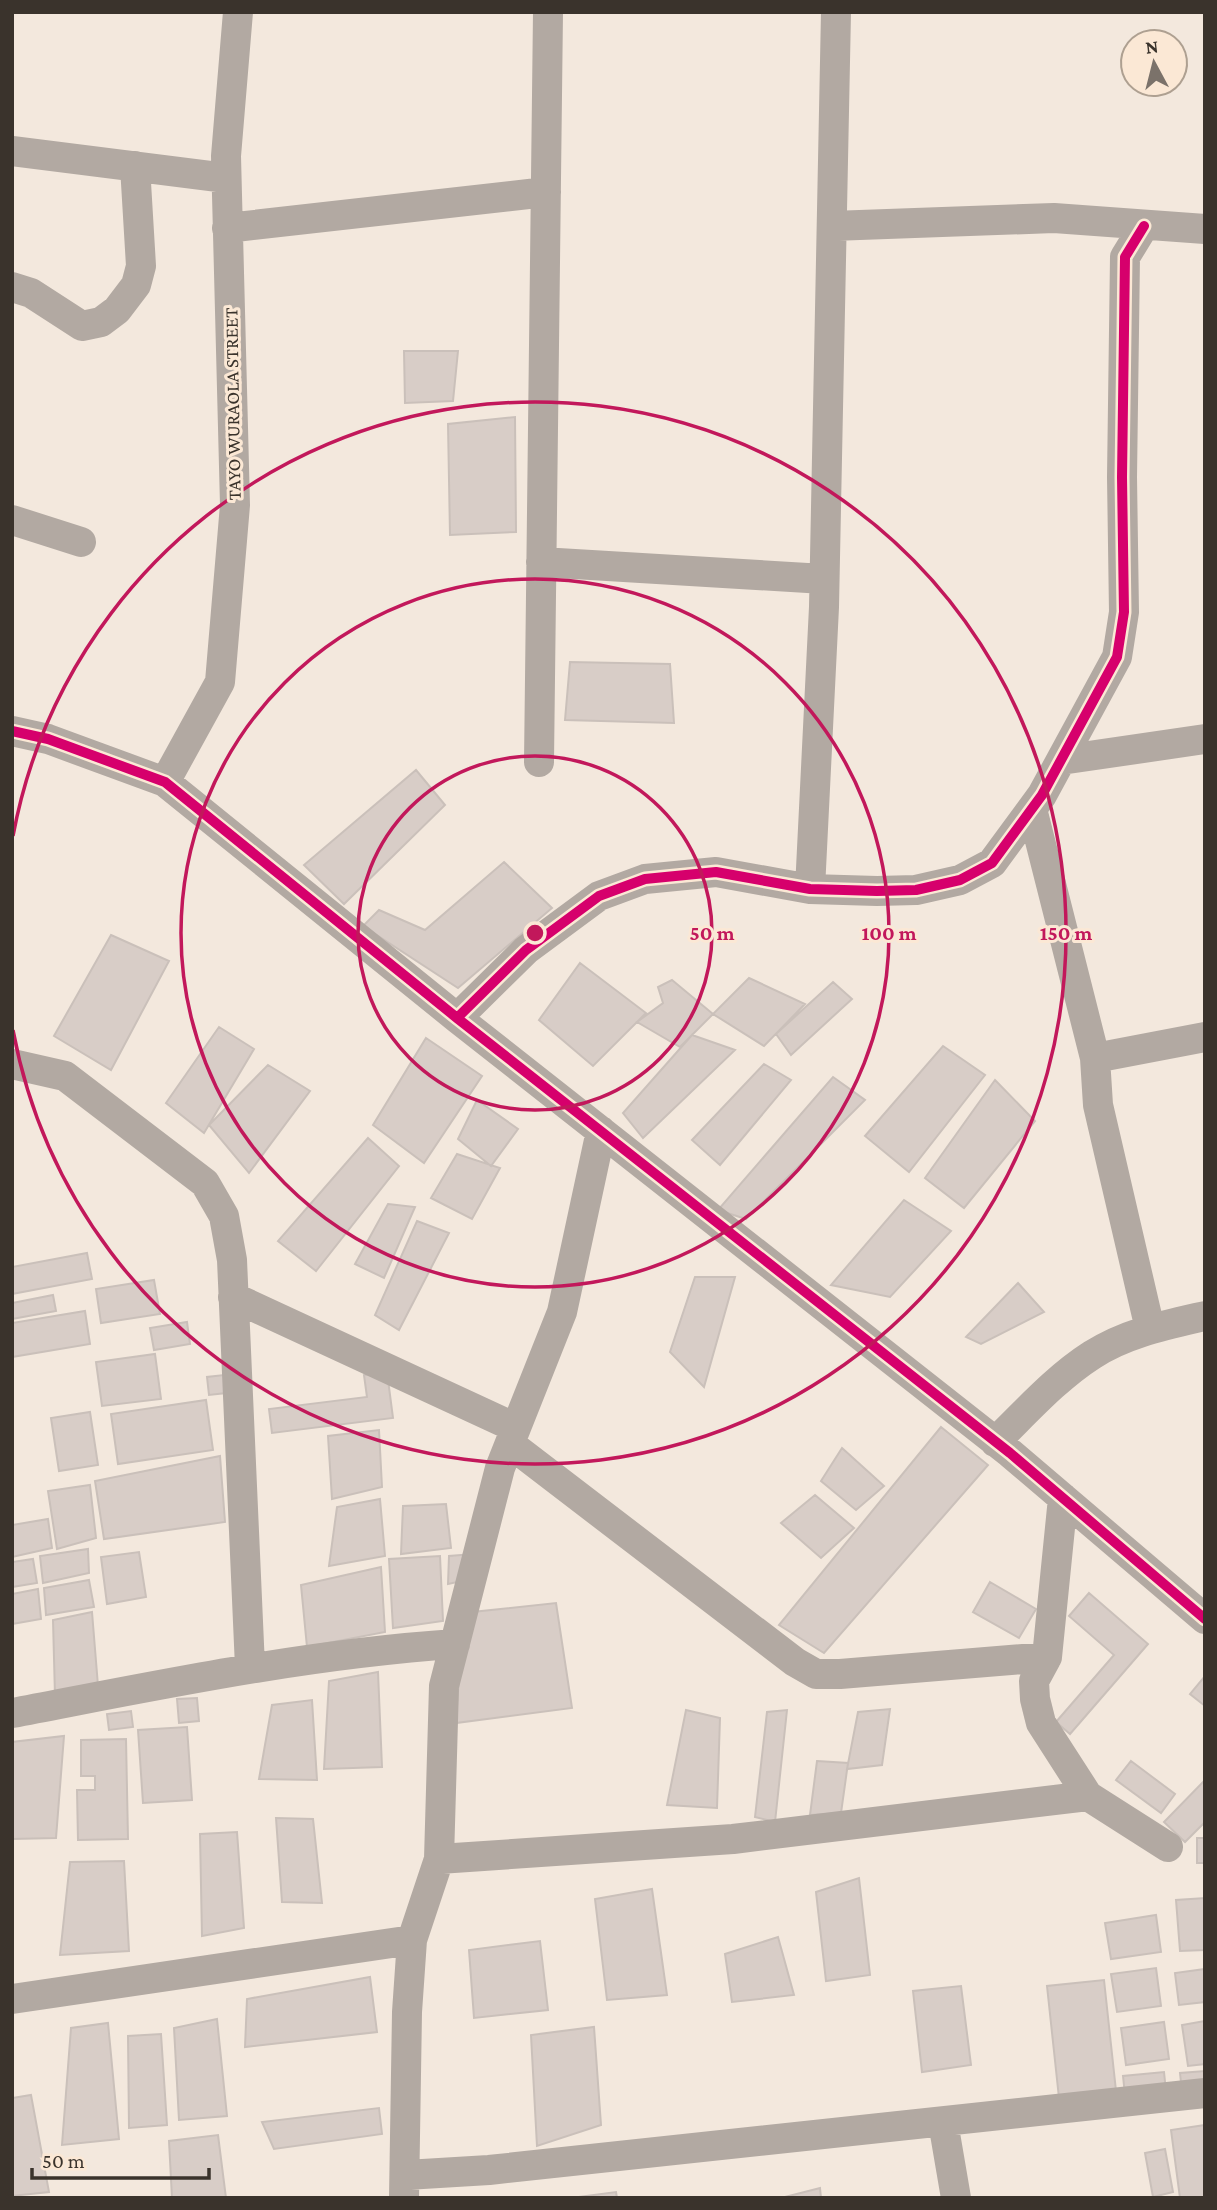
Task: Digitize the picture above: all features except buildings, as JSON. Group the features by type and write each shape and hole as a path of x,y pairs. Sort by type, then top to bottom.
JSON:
{"street":[{"name":"TAYO WURAOLA STREET","path":"165,782 220,682 235,505 226,156 238,12"},
{"path":"539,762 548,12"},
{"path":"810,889 824,579 836,12"},
{"path":"12,151 226,177"},
{"path":"12,287 31,293 82,326 101,322 117,310 136,285 141,267 135,166"},
{"path":"228,228 546,192"},
{"path":"832,226 1054,218 1205,229"},
{"path":"1104,222 1125,257"},
{"path":"457,1018 526,950 578,911 599,896 645,879 716,872 810,889 916,890 960,880 992,863 1032,809 1117,657 1124,612 1122,477 1125,257 1144,226"},
{"path":"12,520 81,542"},
{"path":"541,562 824,579"},
{"path":"12,731 48,739 165,782 457,1018 995,1442 1205,1619"},
{"path":"1061,760 1205,739"},
{"path":"1032,809 1095,1058 1098,1105 1150,1329"},
{"path":"1095,1058 1205,1037"},
{"path":"12,1064 65,1076 205,1183 224,1216 232,1259 250,1667"},
{"path":"601,1131 562,1312 500,1468 444,1686 439,1859 412,1940 407,2012 405,2187 489,2170 1205,2093"},
{"path":"233,1297 513,1436 795,1662 817,1674 1047,1657"},
{"path":"995,1442 1073,1368 1095,1353 1150,1329 1205,1317"},
{"path":"1063,1498 1047,1657 1034,1681 1041,1723 1088,1796 1168,1847"},
{"path":"12,1713 250,1667 394,1648 455,1644"},
{"path":"439,1859 733,1839 1088,1796"},
{"path":"12,1999 412,1940"},
{"path":"943,2122 956,2198"}],"cycle path":[{"path":"457,1018 526,950 599,896 645,879 716,872 810,889 916,890 960,880 992,863 1042,795 1117,657 1124,612 1122,477 1125,257 1144,226"},
{"path":"12,731 48,739 165,782 457,1018 1010,1453 1205,1619"}]}
